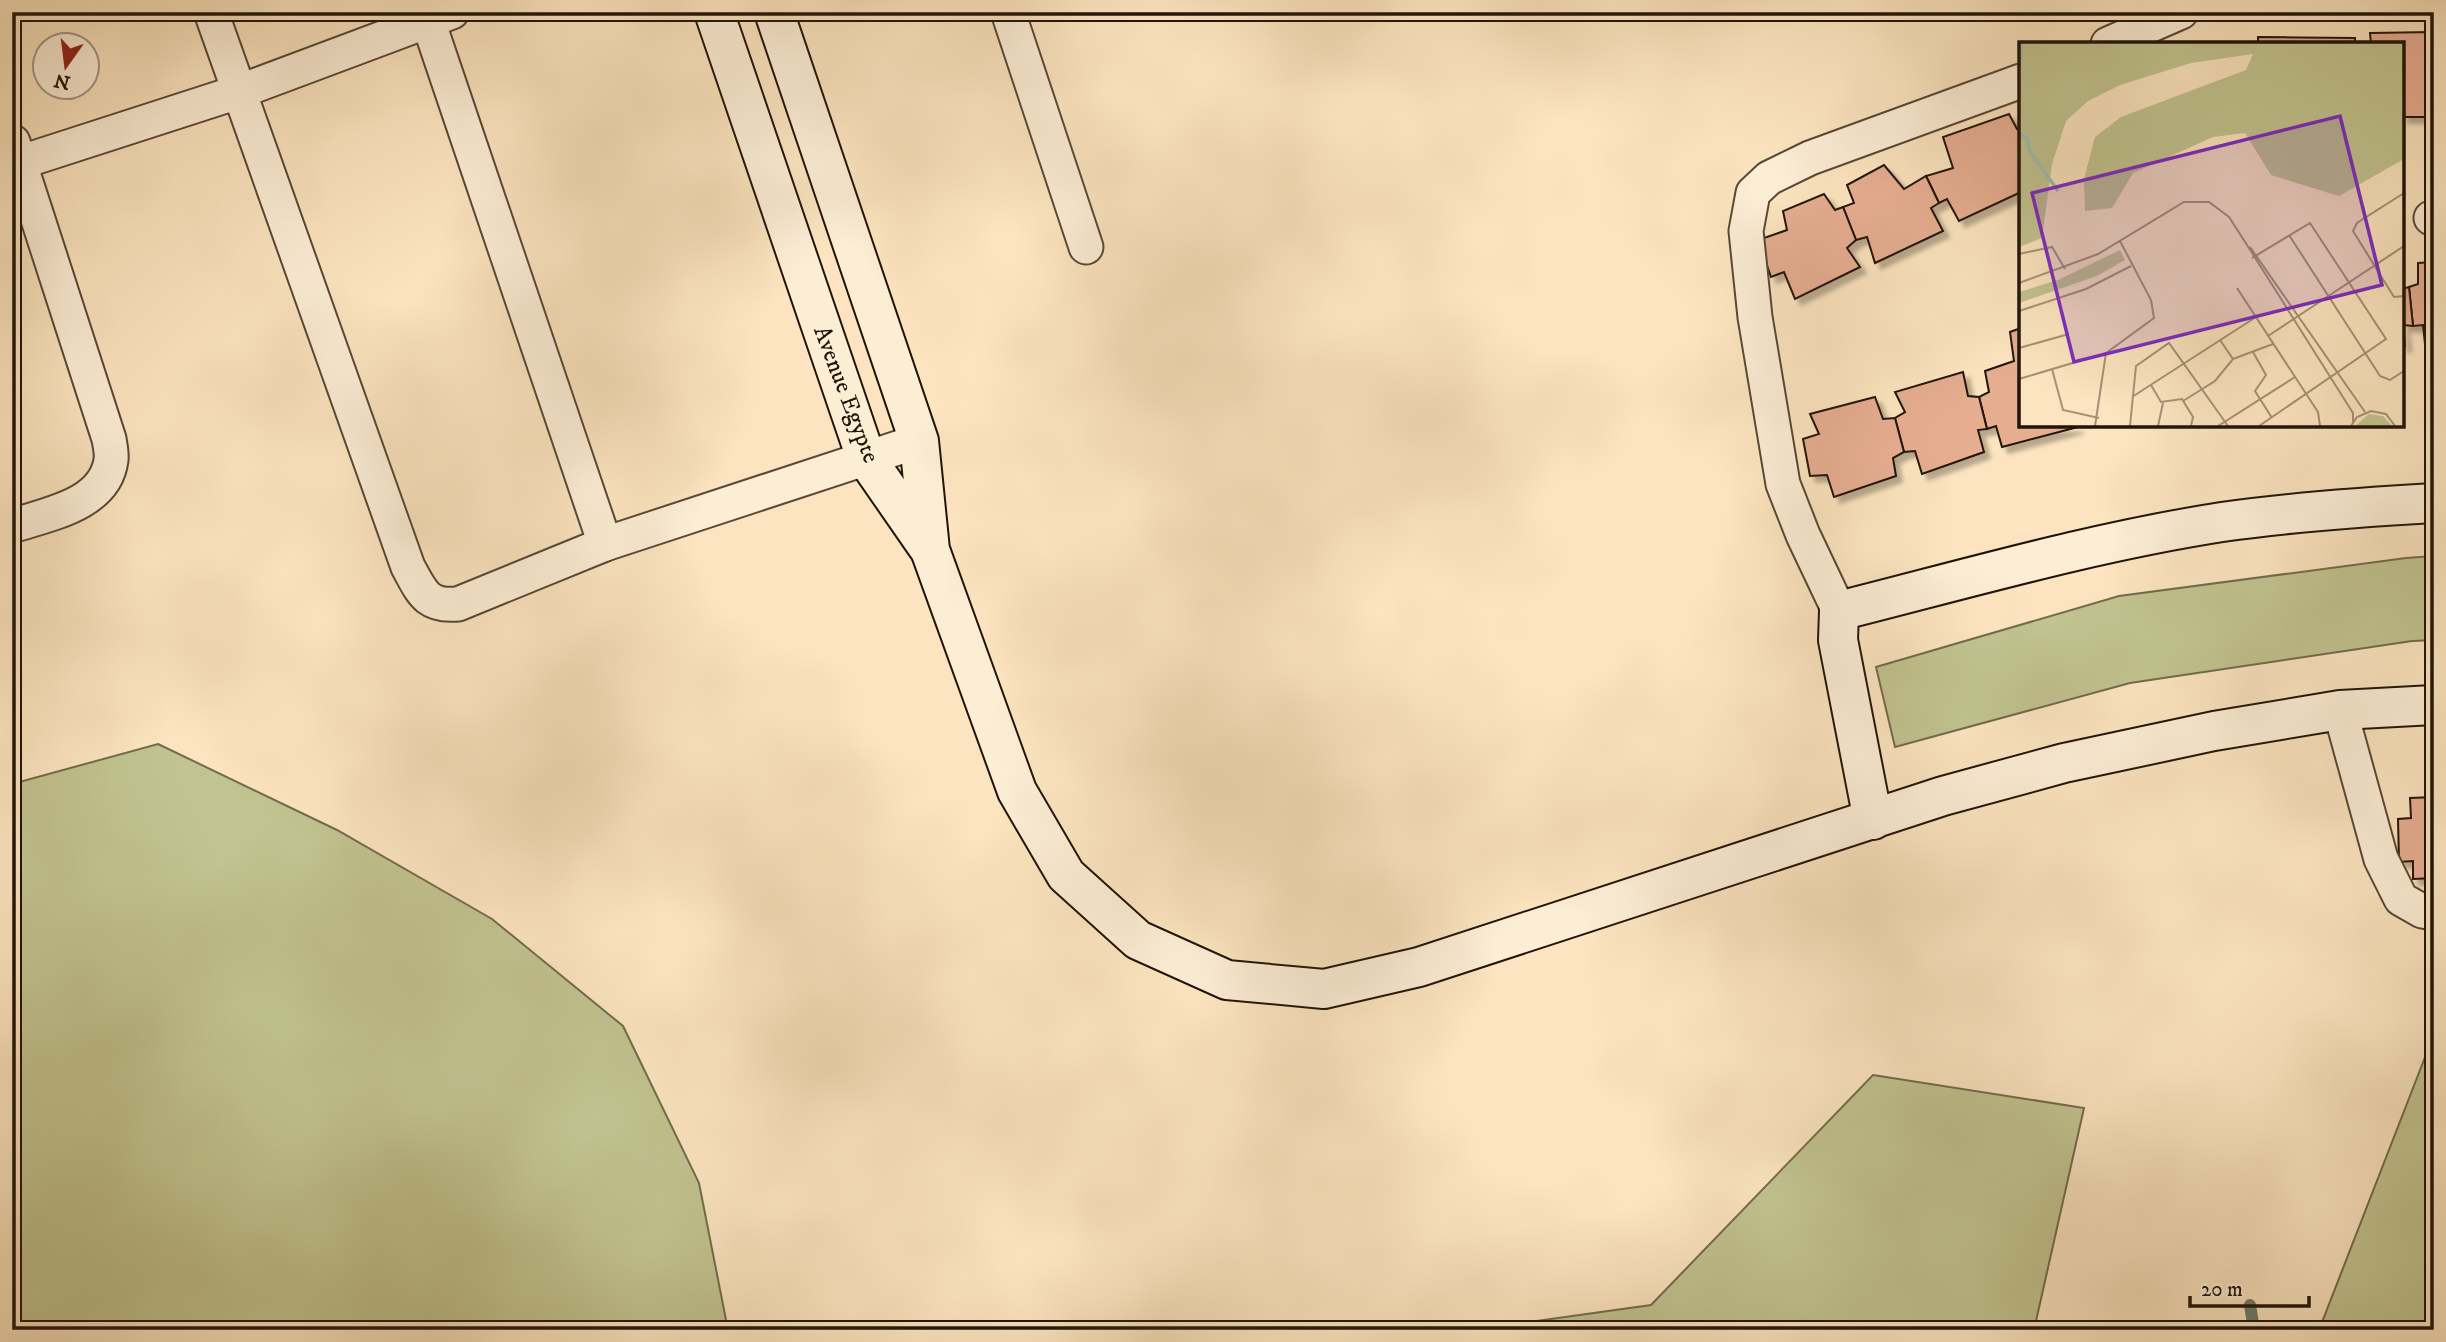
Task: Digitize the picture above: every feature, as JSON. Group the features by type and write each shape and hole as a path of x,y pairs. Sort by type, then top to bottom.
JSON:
{"street":[{"path":"211,12 408,568 424,594 438,604 458,604 605,544 919,442"},
{"name":"Avenue Egypte","path":"714,12 866,458 930,550"},
{"name":"Avenue Egypte","path":"774,12 919,442 930,550"},
{"path":"1008,12 1086,247"},
{"path":"2113,42 2181,12"},
{"path":"12,526 70,506 91,495 106,477 111,460 109,439 15,156 238,92 435,15 605,544"},
{"path":"1873,820 1838,640 1839,611 1803,535 1783,484 1755,317 1747,244 1746,231 1753,193 1769,178 1810,158 2019,82"},
{"path":"1839,611 2101,545 2222,522 2367,506 2434,503"},
{"path":"930,550 1017,791 1066,875 1138,940 1227,979 1324,989 1419,967 1943,796 2064,763 2214,731 2340,710 2434,705"},
{"path":"2340,710 2381,859 2401,899 2422,911 2434,913"}],"green space":[{"path":"2434,556 2434,640 2130,683 1895,747 1876,667 2119,596"},
{"path":"158,744 337,830 492,919 623,1026 699,1183 728,1330 12,1330 12,784"},
{"path":"2434,1034 2434,1330 2319,1330"},
{"path":"1873,1075 2084,1108 2034,1330 1471,1330 1651,1305"}],"building":[{"path":"2434,32 2434,117 2404,117 2404,42 2371,42 2370,33"},
{"path":"2258,37 2355,38 2355,42 2258,42"},
{"path":"2009,114 2019,128 2019,193 1959,221 1947,199 1939,203 1926,176 1953,168 1943,137"},
{"path":"1884,165 1904,189 1926,176 1939,203 1931,208 1943,231 1875,263 1867,237 1856,240 1843,207 1854,203 1847,185"},
{"path":"1824,194 1835,210 1843,207 1856,240 1847,248 1860,267 1795,299 1784,272 1771,277 1758,240 1787,230 1783,211"},
{"path":"2434,262 2434,344 2425,344 2423,325 2413,326 2409,287 2418,284 2418,263"},
{"path":"2409,287 2413,326 2404,325 2404,288"},
{"path":"2019,329 2019,427 2078,427 2002,447 1996,426 1987,429 1979,397 1989,392 1985,371 2014,361 2010,332"},
{"path":"1963,372 1968,396 1979,397 1987,429 1978,430 1984,452 1922,474 1915,451 1904,452 1895,418 1905,412 1895,392"},
{"path":"1875,397 1883,419 1895,418 1904,452 1893,458 1896,476 1834,497 1827,475 1810,476 1803,439 1819,434 1810,414"},
{"path":"2434,797 2434,878 2413,879 2413,861 2399,862 2398,819 2411,818 2410,798"}],"waterway":[{"path":"2250,1305 2254,1330"}]}
